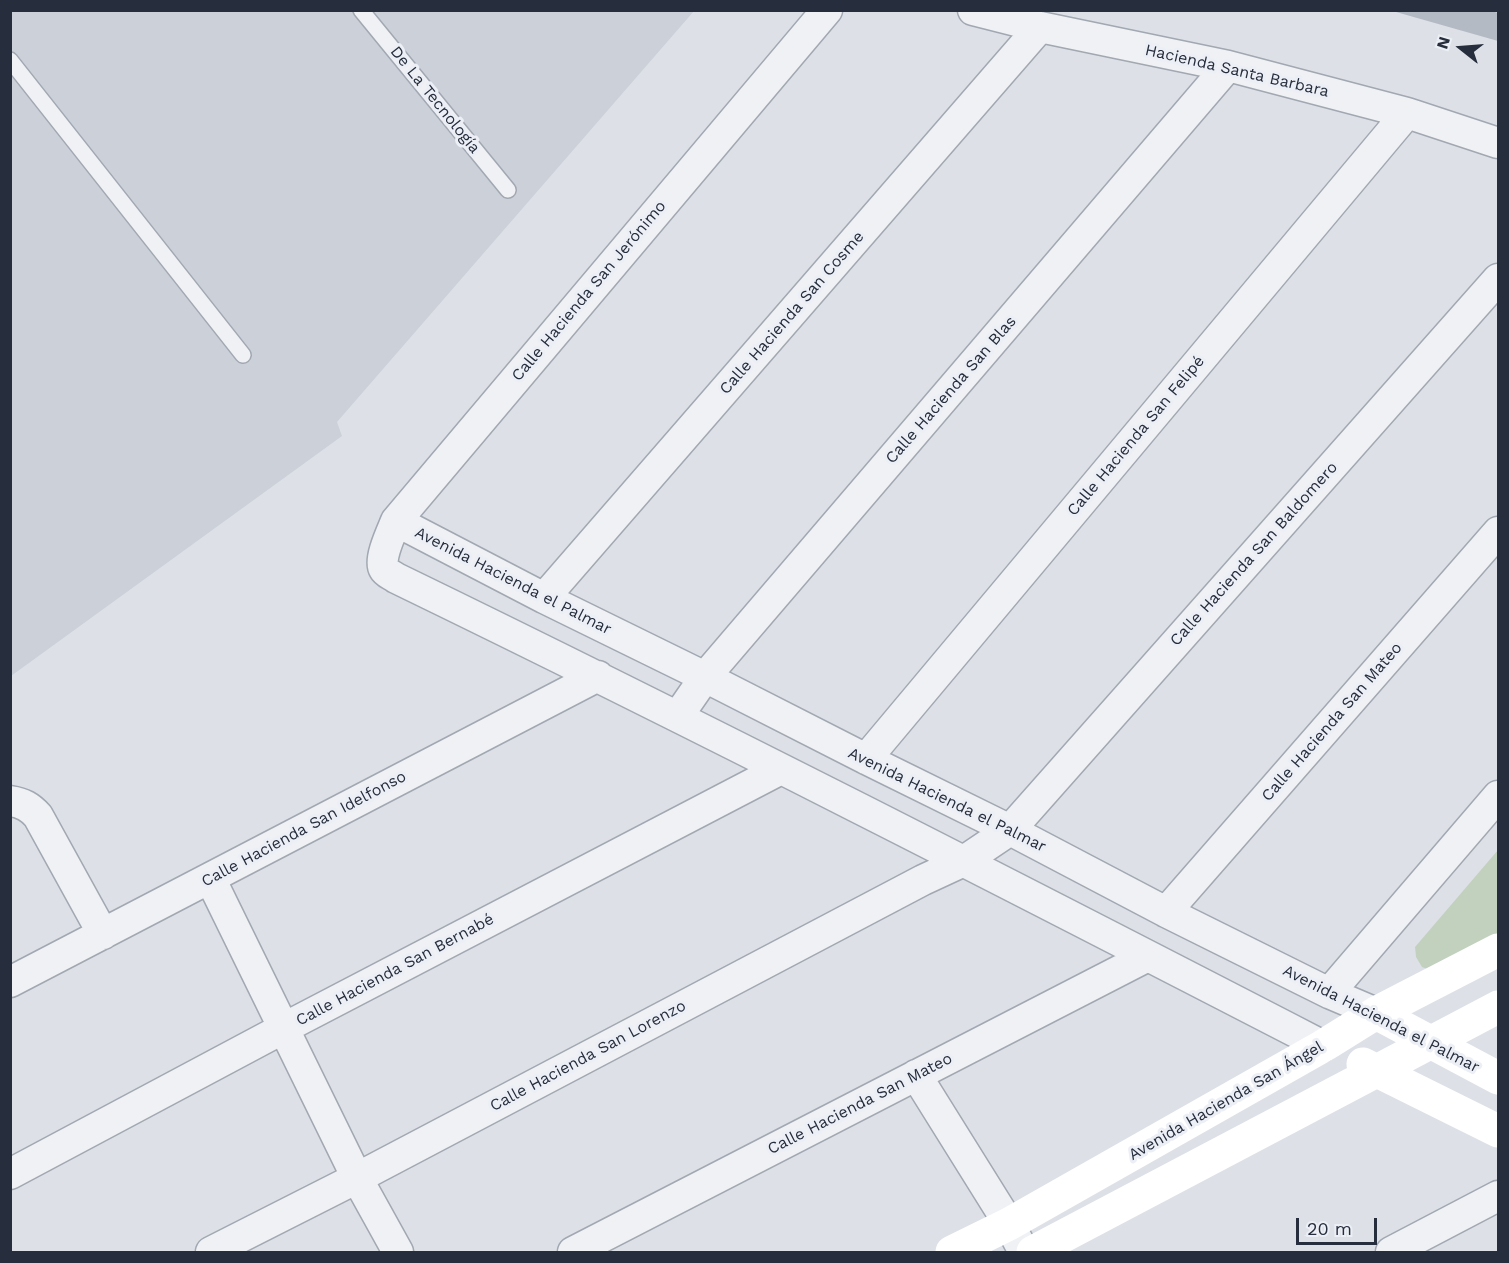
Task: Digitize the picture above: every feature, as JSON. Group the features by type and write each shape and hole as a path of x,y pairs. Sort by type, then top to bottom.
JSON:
{"street":[{"name":"Hacienda Santa Barbara","path":"973,10 1040,27 1228,66 1407,113 1498,143"},
{"name":"Calle Hacienda San Jerónimo","path":"598,676 396,578 384,570 382,558 396,520 826,11"},
{"name":"Calle Hacienda San Cosme","path":"544,598 1040,27"},
{"name":"Calle Hacienda San Blas","path":"678,716 705,677 1228,66"},
{"name":"Calle Hacienda San Felipé","path":"866,759 1407,113"},
{"name":"Calle Hacienda San Baldomero","path":"964,861 1010,830 1498,279"},
{"name":"Avenida Hacienda el Palmar","path":"396,520 544,598 1010,830 1166,912 1329,993 1376,1013 1498,1078"},
{"name":"Calle Hacienda San Mateo","path":"1166,912 1498,532"},
{"path":"598,676 1323,1046 1377,1070 1498,1131"},
{"name":"Calle Hacienda San Idelfonso","path":"10,982 598,676"},
{"name":"Calle Hacienda San Bernabé","path":"10,1174 781,769"},
{"path":"1329,993 1498,796"},
{"path":"20,804 38,816 103,934"},
{"name":"Calle Hacienda San Lorenzo","path":"212,1252 964,861"},
{"path":"210,878 357,1178 398,1252"},
{"name":"Avenida Hacienda San Ángel","path":"952,1252 1009,1224 1323,1046 1376,1013 1498,950"},
{"name":"Calle Hacienda San Mateo","path":"573,1252 1148,956"},
{"path":"1033,1252 1498,1007"},
{"path":"916,1075 1024,1252"},
{"path":"1391,1252 1498,1196"}],"lane":[{"name":"De La Tecnología","path":"361,10 508,190"},
{"path":"378,29 382,10"},
{"path":"10,60 243,355"}],"shaded area":[{"path":"11,11 694,11 337,422 342,436 11,676"}],"green space":[{"path":"1498,850 1498,936 1432,971 1422,967 1416,957 1415,947"}],"building":[{"path":"1389,10 1489,10 1498,13 1498,41"}]}
